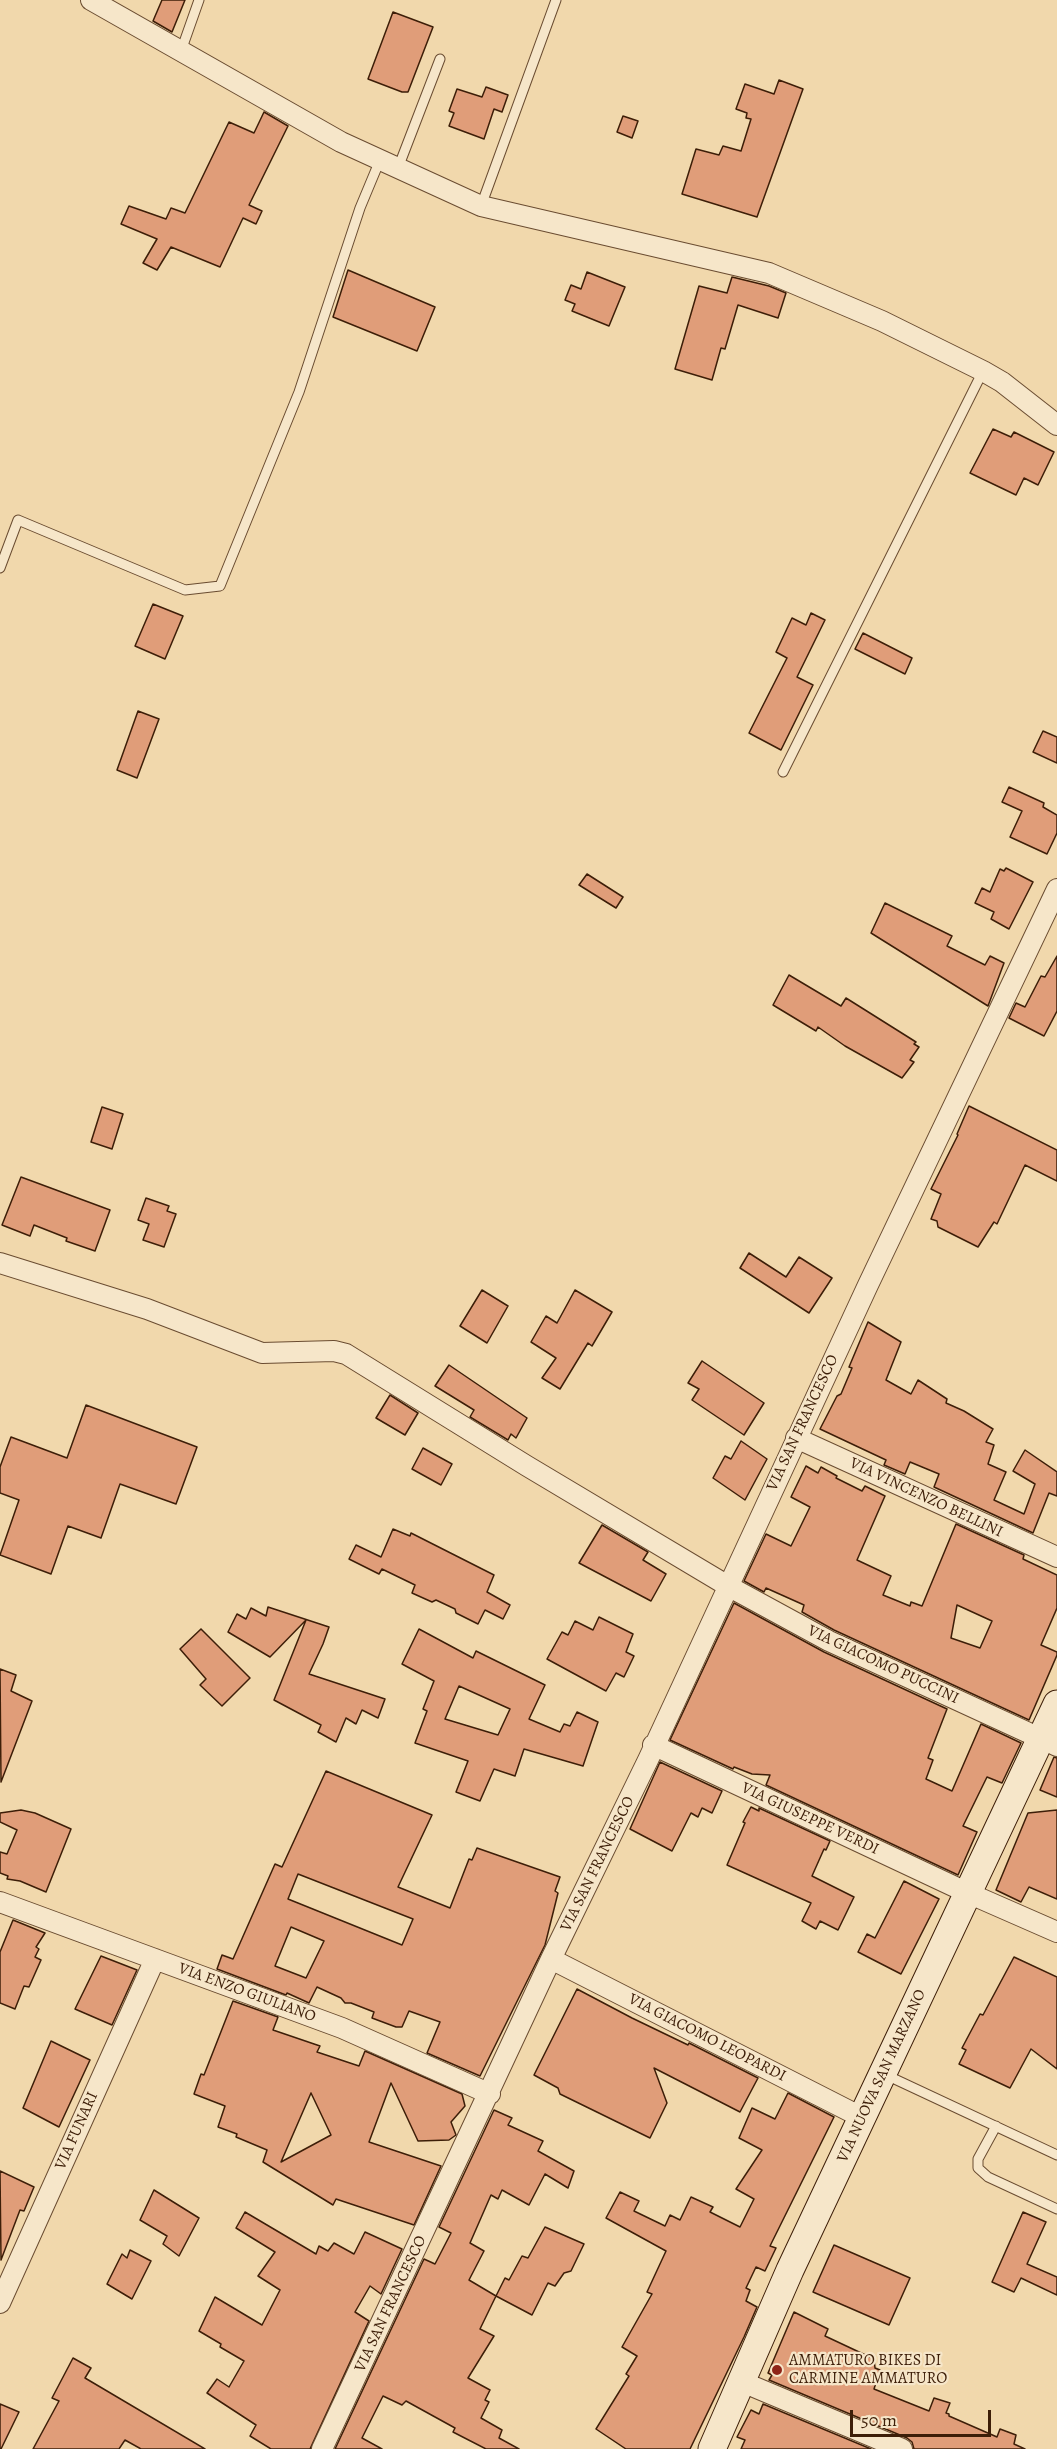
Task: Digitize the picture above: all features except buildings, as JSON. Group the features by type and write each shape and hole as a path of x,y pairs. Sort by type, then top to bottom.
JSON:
{"main road":[{"name":"VIA NUOVA SAN MARZANO","path":"712,2449 740,2381 968,1893 1049,1743 1057,1704"}],"street":[{"path":"91,0 341,142 482,206 769,273 882,321 983,371 1002,382 1057,425"},
{"name":"VIA SAN FRANCESCO","path":"322,2449 796,1438 1057,889"},
{"name":"VIA GIACOMO PUCCINI","path":"0,1263 147,1309 262,1353 334,1351 346,1354 728,1586 829,1641 1049,1743"},
{"name":"VIA VINCENZO BELLINI","path":"796,1438 1057,1557"},
{"name":"VIA GIUSEPPE VERDI","path":"653,1745 968,1893 1057,1932"},
{"name":"VIA ENZO GIULIANO","path":"0,1902 342,2028 490,2094"},
{"name":"VIA FUNARI","path":"0,2303 154,1959"},
{"name":"VIA GIACOMO LEOPARDI","path":"551,1959 863,2118"},
{"path":"740,2381 902,2449"}],"lane":[{"path":"181,51 199,0"},
{"path":"482,206 556,0"},
{"path":"0,568 18,520 185,590 220,586 298,392 360,208 389,164 440,59"},
{"path":"783,772 983,371"},
{"path":"883,2074 1057,2155"},
{"path":"996,2126 978,2159 978,2168 988,2176 1057,2209"}],"place":[{"name":"AMMATURO BIKES DI CARMINE AMMATURO","path":"777,2370"}]}
